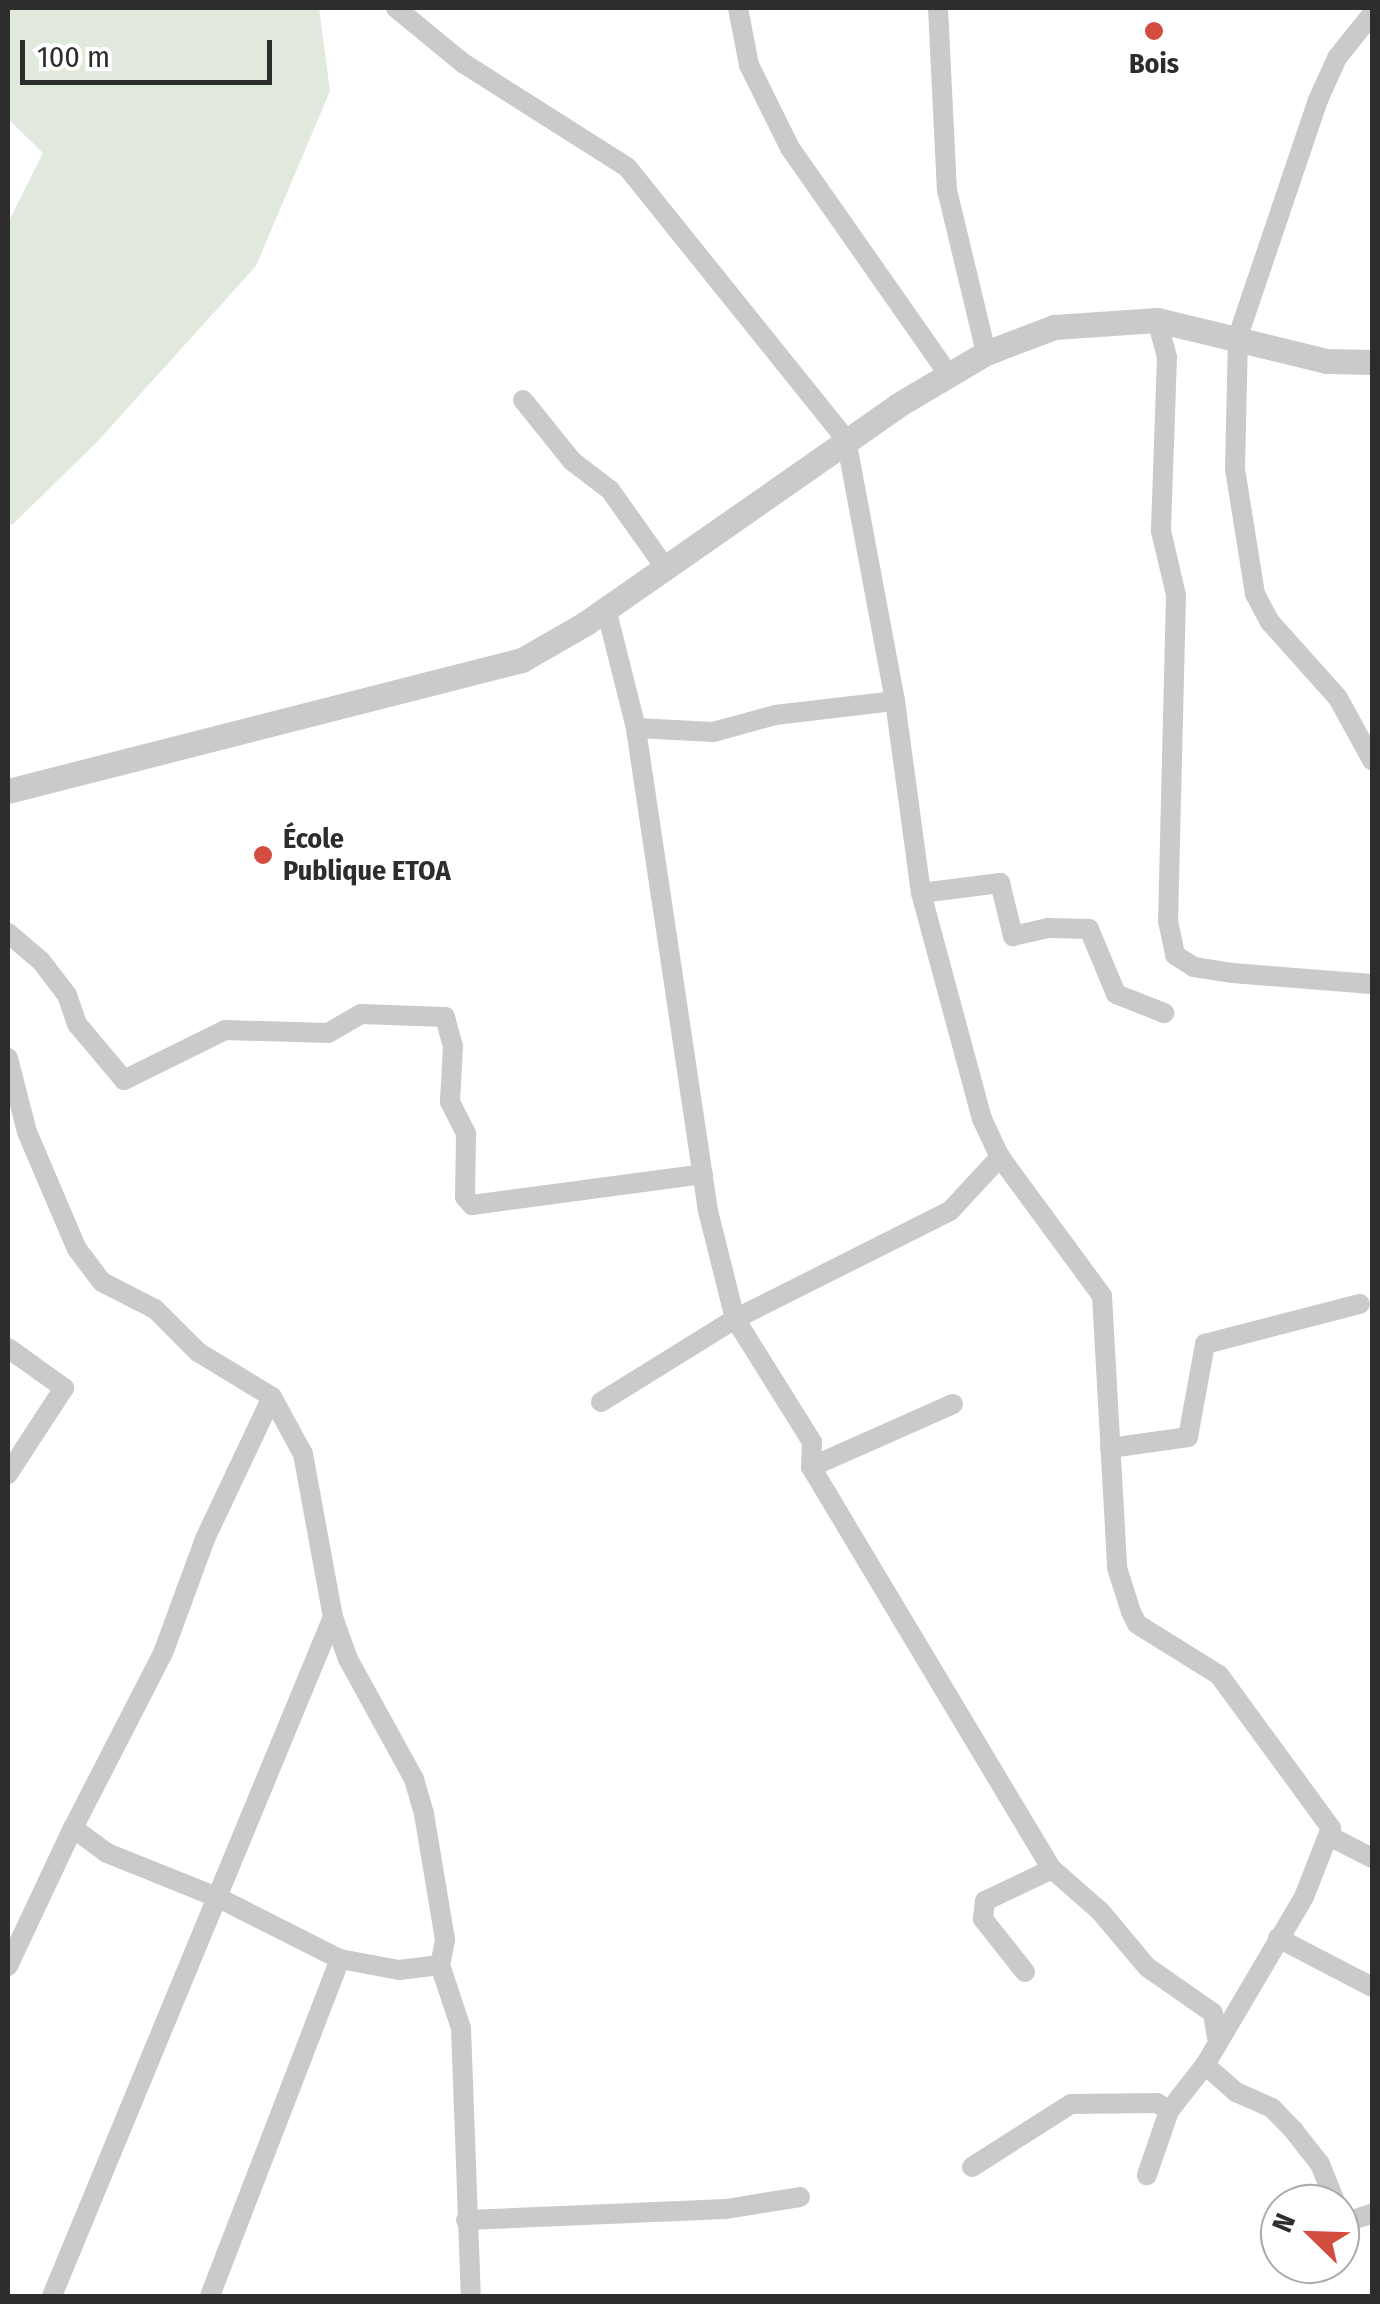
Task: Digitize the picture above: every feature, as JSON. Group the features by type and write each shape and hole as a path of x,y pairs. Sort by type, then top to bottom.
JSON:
{"street":[{"path":"396,8 475,71 627,167 846,439 896,701 921,893 982,1119 1000,1157 1102,1296 1117,1568 1130,1612 1138,1624 1219,1675 1331,1828 1332,1838 1278,1938 1217,2037 1204,2066 1169,2111 1147,2174"},
{"path":"738,8 749,65 790,148 948,374"},
{"path":"938,8 946,190 986,352"},
{"path":"1372,14 1337,58 1318,100 1238,337 1235,469 1255,594 1270,622 1338,698 1372,760"},
{"path":"1157,320 1167,357 1161,531 1176,596 1168,920 1175,955 1194,967 1232,973 1372,984"},
{"path":"8,791 492,672 606,609 846,439 948,374 986,352 1054,326 1157,320 1326,361 1372,362"},
{"path":"523,400 572,461 610,490 664,566"},
{"path":"606,609 636,728 703,1174 735,1319 812,1442 812,1467 1052,1869 1100,1911 1147,1967 1213,2014 1217,2037"},
{"path":"636,728 713,732 775,715 896,701"},
{"path":"921,893 1000,883 1013,936 1049,928 1090,930 1116,994 1164,1013"},
{"path":"8,933 40,961 67,995 77,1024 124,1080 224,1030 328,1033 361,1014 445,1017 453,1046 450,1102 466,1134 465,1197 472,1204 703,1174"},
{"path":"8,1058 28,1132 77,1249 102,1282 155,1310 198,1352 272,1396 303,1454 333,1617 348,1659 414,1778 443,1924 440,1964 461,2028 472,2296"},
{"path":"601,1402 735,1319 950,1211 1000,1157"},
{"path":"1110,1448 1188,1438 1197,1362 1216,1338 1360,1304"},
{"path":"8,1348 64,1388 8,1474"},
{"path":"8,1966 163,1653 204,1539 272,1396"},
{"path":"812,1467 953,1404"},
{"path":"52,2296 333,1617"},
{"path":"73,1828 107,1853 219,1898 340,1960 399,1970 440,1964"},
{"path":"1332,1838 1372,1858"},
{"path":"1025,1972 983,1919 985,1901 1052,1869"},
{"path":"1278,1938 1372,1987"},
{"path":"210,2296 340,1960"},
{"path":"1204,2066 1294,2130 1320,2164 1328,2184"},
{"path":"972,2167 1071,2104 1156,2103 1169,2111"},
{"path":"466,2220 726,2209 800,2197"}],"shaded area":[{"path":"8,8 319,8 330,91 256,266 96,443 13,524 8,524 8,223 43,153 8,119"}],"place":[{"name":"Bois","path":"1154,31"},
{"name":"École Publique ETOA","path":"263,855"}]}
